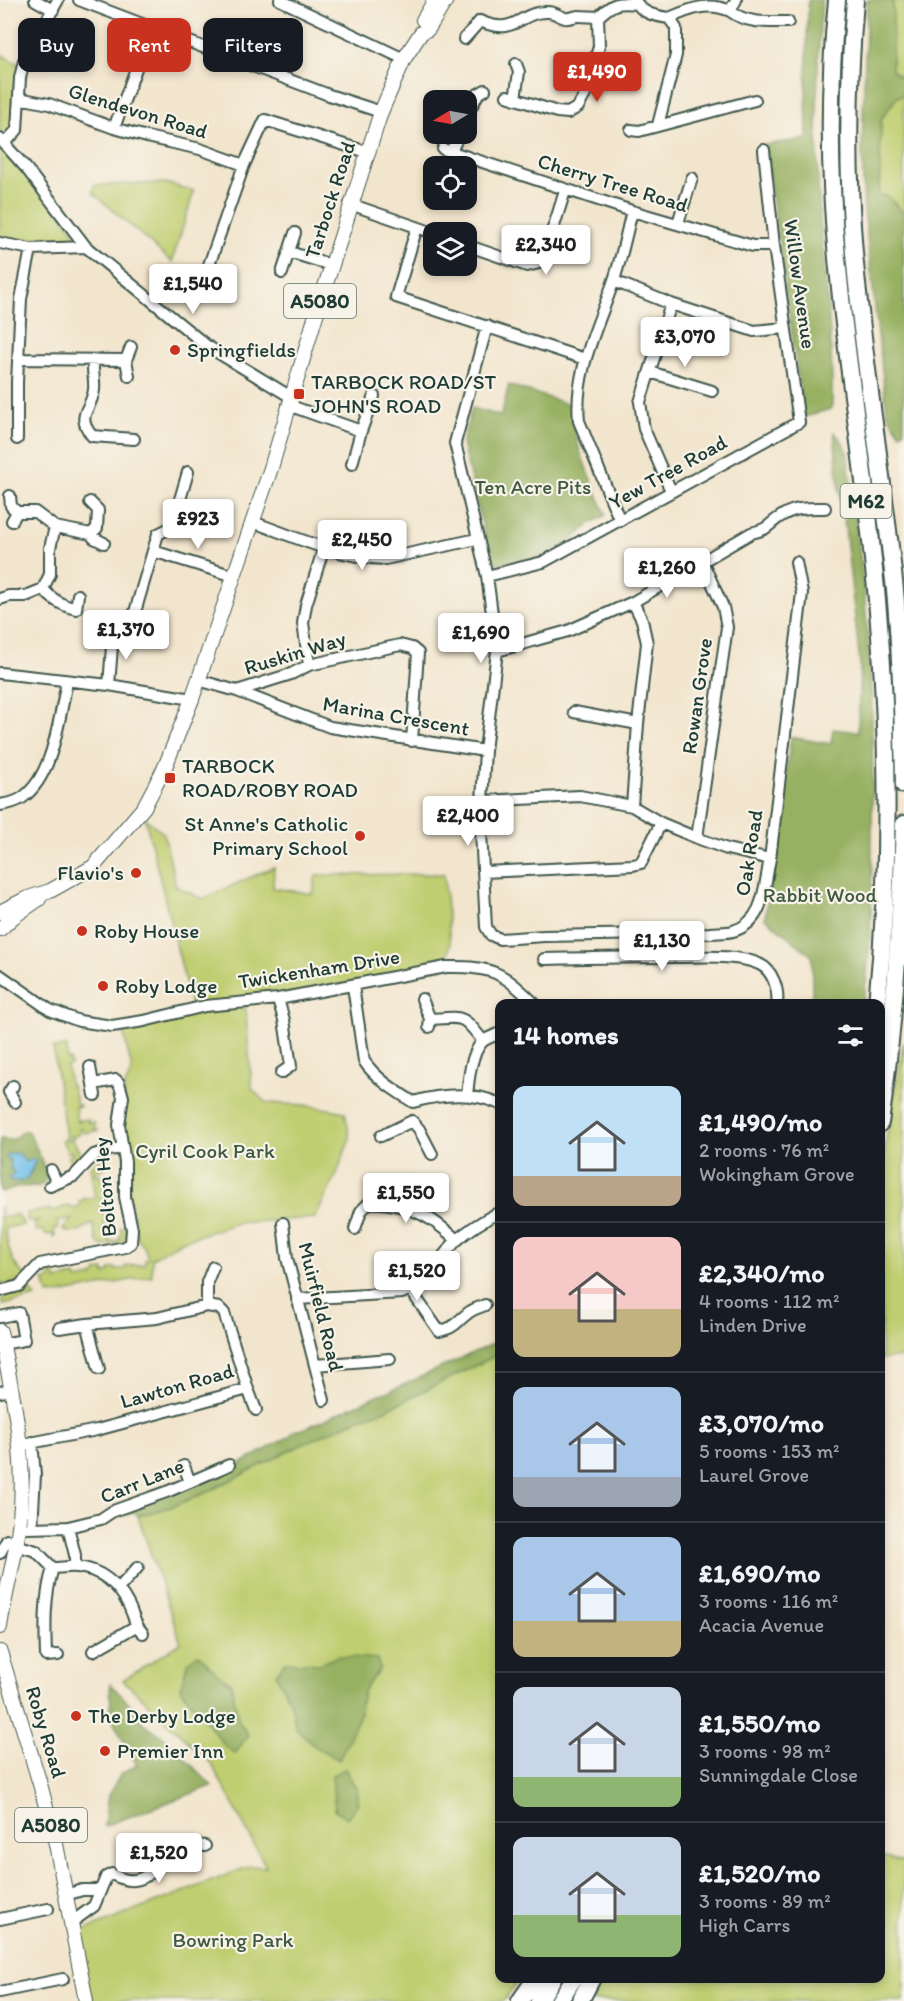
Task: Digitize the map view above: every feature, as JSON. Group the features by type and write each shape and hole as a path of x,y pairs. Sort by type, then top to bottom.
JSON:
{"highway":[{"name":"M62","path":"837,0 831,154 838,276 869,524 885,717 884,904 877,999"},
{"name":"M62","path":"855,0 851,44 850,131 854,251 895,593 903,718 904,784"},
{"path":"885,1081 895,998 902,904 904,824"},
{"path":"520,2001 533,1983"},
{"path":"538,2001 550,1983"},
{"path":"559,2001 571,1983"},
{"path":"580,2001 589,1983"}],"main road":[{"name":"Tarbock Road","path":"0,929 50,891 93,867 144,807 165,767 192,699 253,522 331,265 381,112 404,59 421,33 420,26 440,1"},
{"name":"Tarbock Road","path":"0,912 28,898 50,891"},
{"path":"0,1627 6,1569 22,1495 26,1444 5,1391 1,1337"},
{"name":"Roby Road","path":"0,1653 56,1844 86,2001"}],"street":[{"path":"35,0 56,5 24,61 20,78 17,130 2,141 86,247 207,346 289,401 361,431"},
{"path":"79,0 125,18"},
{"path":"280,0 404,59"},
{"path":"730,11 736,0"},
{"path":"464,39 480,21 492,26 504,27 547,11 567,18 598,17 619,2 636,2 643,10 653,15 669,18 692,8 720,6 748,21 788,22"},
{"path":"516,64 519,72 511,97 557,112 568,112 578,107 588,91 599,46 598,17"},
{"path":"658,125 676,55 676,28 669,18"},
{"path":"191,43 381,112"},
{"path":"114,128 135,72"},
{"path":"477,96 486,90"},
{"name":"Glendevon Road","path":"19,98 49,104 114,128 200,149 244,165"},
{"path":"631,130 639,131 755,100"},
{"path":"209,265 244,165 265,120 367,152"},
{"name":"Cherry Tree Road","path":"452,144 447,151 565,191 753,246 774,246"},
{"name":"Willow Avenue","path":"764,150 774,246 799,422"},
{"path":"678,223 692,178"},
{"path":"477,249 527,266 539,263 565,191"},
{"path":"351,204 423,229"},
{"path":"620,521 579,421 578,395 585,359 614,281 632,211"},
{"path":"417,227 396,297 585,359"},
{"path":"282,273 295,233"},
{"path":"0,243 31,249 86,247"},
{"path":"17,439 21,299 31,249"},
{"path":"289,252 331,265"},
{"path":"614,281 671,304 754,331 785,328"},
{"path":"671,304 640,402 644,429 671,491"},
{"path":"487,326 455,443 486,576 497,651 485,752 482,801 483,872 633,866 641,862 661,824"},
{"path":"129,376 126,360 131,347"},
{"path":"19,359 126,360"},
{"path":"93,360 93,394 83,423 92,436 134,439"},
{"path":"650,372 712,391"},
{"path":"352,464 374,396"},
{"name":"Yew Tree Road","path":"486,576 543,562 799,422"},
{"path":"135,612 158,534 171,527 188,472"},
{"path":"10,496 14,517 34,512 55,527 91,534 104,543"},
{"path":"90,502 98,510 97,528 91,534"},
{"path":"497,651 568,631 633,602 751,533 767,530 783,515 805,507 825,508"},
{"path":"253,522 324,547 370,559 385,559 477,539"},
{"path":"0,599 9,596 26,596 43,589 50,574 50,548 55,527"},
{"path":"309,665 303,623 306,604 324,547"},
{"path":"153,552 234,576"},
{"name":"Rowan Grove","path":"697,838 727,627 723,607 703,562"},
{"name":"Oak Road","path":"483,872 486,927 491,935 500,939 733,932 749,924 760,908 770,859 802,593 796,562"},
{"path":"43,589 52,599 75,609 78,595"},
{"path":"632,806 647,643 642,620 633,602"},
{"path":"109,686 114,633"},
{"name":"Ruskin Way","path":"237,692 291,674 309,665 400,645 412,648 418,653 412,741"},
{"path":"0,673 192,699"},
{"name":"Marina Crescent","path":"198,680 330,727 485,752"},
{"path":"0,806 22,798 36,783 48,764 67,682"},
{"path":"574,712 638,724"},
{"path":"482,801 580,796 632,806 661,824 697,838 727,849 770,859"},
{"path":"544,959 709,957 750,960 762,965 770,974 776,987 777,999"},
{"name":"Twickenham Drive","path":"1,977 50,1010 65,1017 112,1026 144,1021 205,1006 278,999 446,967 474,966 496,972 530,999"},
{"path":"353,986 364,1061 370,1070 413,1102"},
{"path":"278,999 284,1020 291,1066 281,1072"},
{"path":"422,999 430,1023 457,1017 467,1021 483,1041"},
{"path":"467,1095 470,1069 483,1041 495,1035"},
{"name":"Bolton Hey","path":"0,1291 19,1286 40,1264 125,1247 131,1243 132,1229 125,1197 125,1162 119,1125 123,1101 119,1083 116,1080 94,1090 90,1067"},
{"path":"413,1102 459,1094 495,1102"},
{"path":"413,1102 412,1121 419,1129 432,1154"},
{"path":"381,1136 412,1121"},
{"path":"51,1170 54,1185 78,1173 94,1155 122,1148"},
{"path":"355,1229 361,1211 369,1203 379,1202 404,1208 430,1219 457,1240"},
{"path":"297,1299 402,1293 423,1280 457,1240 495,1215"},
{"name":"Muirfield Road","path":"283,1223 287,1258 324,1400"},
{"path":"59,1328 157,1318 207,1306 207,1282 213,1267"},
{"path":"410,1289 439,1331 458,1324 470,1311 485,1305"},
{"name":"Lawton Road","path":"26,1444 97,1430 248,1389 224,1313 219,1308 207,1306"},
{"path":"0,1317 19,1313 24,1340 1,1337"},
{"path":"87,1324 99,1369"},
{"path":"315,1365 390,1359"},
{"path":"248,1389 256,1410"},
{"name":"Carr Lane","path":"26,1444 35,1483 31,1528 68,1527 101,1519 113,1511 229,1465"},
{"path":"184,1467 190,1482"},
{"path":"68,1527 75,1555 75,1567"},
{"path":"0,1553 12,1543 36,1551 53,1568 75,1567 97,1572 119,1588 139,1630 93,1651"},
{"path":"119,1588 138,1567"},
{"path":"53,1568 45,1616 46,1656 58,1655"},
{"path":"72,1923 94,1906 106,1877 112,1874 128,1881 137,1881 159,1868 182,1848 192,1845 205,1846"},
{"path":"66,1895 82,1890 99,1890"},
{"path":"0,1919 48,1909"},
{"path":"0,1992 63,1978"}],"green space":[{"path":"808,0 822,0 817,108 818,162 830,333 832,404 831,409 804,417 765,145 807,139"},
{"path":"867,0 893,0 892,70 899,76 904,75 904,95 897,97 881,119 879,196 888,196 904,214 904,431 900,433 887,414 864,209 862,148"},
{"path":"893,0 904,0 904,75 899,76 892,70"},
{"path":"0,54 18,64 20,72 17,130 5,143 86,247 0,243"},
{"path":"904,95 904,214 888,196 879,196 881,119 897,97"},
{"path":"165,183 194,191 172,262 93,193 94,185"},
{"name":"Ten Acre Pits","path":"509,385 571,405 579,447 606,515 591,523 571,541 539,558 492,564 462,443 472,408 501,416"},
{"name":"Rabbit Wood","path":"834,432 847,451 868,641 872,709 872,896 863,999 812,999 812,956 765,918 791,737 831,744 833,729 858,732 860,664 842,501 840,500"},
{"name":"Cyril Cook Park","path":"145,818 164,834 176,886 202,899 274,867 273,888 313,894 316,875 444,874 450,944 446,967 245,1002 252,1089 267,1103 305,1105 345,1112 350,1138 336,1176 315,1218 237,1223 182,1241 152,1258 152,1276 53,1295 53,1293 48,1294 44,1281 51,1279 50,1273 35,1276 41,1268 64,1264 65,1271 61,1272 59,1268 54,1269 56,1280 76,1276 77,1280 93,1277 98,1271 104,1270 105,1274 110,1272 110,1269 115,1268 116,1270 126,1268 126,1266 145,1264 145,1259 148,1258 144,1246 137,1239 122,1130 125,1086 132,1070 122,1025 192,1009"},
{"path":"904,1042 904,1357 885,1359 885,1147"},
{"path":"67,1047 67,1060 70,1060 71,1065 67,1066 70,1086 72,1086 77,1105 81,1106 75,1107 77,1121 88,1119 89,1123 94,1122 95,1129 98,1130 85,1133 81,1127 79,1128 81,1133 72,1138 71,1136 66,1138 53,1048"},
{"path":"23,1131 30,1134 48,1177 40,1186 15,1187 0,1192 0,1139 12,1140","holes":["10,1153 27,1162 32,1159 35,1161 31,1173 21,1182 10,1180 14,1172 7,1155"]},
{"path":"62,1140 73,1140 84,1159 74,1170 68,1157 73,1154 71,1151 68,1153"},
{"path":"103,1157 104,1168 94,1172 95,1175 100,1174 104,1182 105,1195 111,1195 101,1197 100,1201 102,1209 100,1212 104,1212 103,1221 107,1227 103,1228 103,1232 107,1232 110,1242 120,1240 119,1236 122,1235 120,1228 127,1227 126,1240 103,1246 97,1242 93,1224 78,1232 67,1232 63,1229 72,1219 57,1221 58,1228 54,1229 55,1236 53,1237 52,1234 45,1235 43,1230 36,1231 34,1222 40,1220 28,1222 26,1213 50,1209 51,1212 69,1205 79,1207 79,1202 83,1199 95,1197 90,1167"},
{"path":"0,1206 1,1218 17,1214 23,1225 5,1228 13,1260 25,1275 20,1281 5,1285 0,1282"},
{"path":"29,1285 30,1292 36,1297 3,1305 2,1299"},
{"path":"495,1343 495,1356 385,1410 356,1420 305,1443 207,1492 174,1506 138,1516 136,1512 114,1518 114,1514 233,1468 290,1436 294,1431 306,1428"},
{"name":"Bowring Park","path":"495,1356 495,1983 517,1983 503,2001 86,2001 79,1969 80,1932 250,1866 266,1867 211,1763 123,1680 181,1643 138,1516 174,1506 207,1492 305,1443 356,1420 385,1410"},
{"path":"198,1654 218,1674 231,1683 239,1721 248,1735 235,1754 225,1746 180,1688 188,1662"},
{"path":"338,1656 377,1659 380,1668 363,1691 359,1717 339,1760 316,1747 296,1728 291,1704 276,1674 285,1662 320,1664"},
{"path":"110,1684 131,1705 143,1723 164,1737 212,1786 104,1826 108,1795 121,1774 137,1765 111,1718"},
{"path":"345,1769 356,1788 358,1803 347,1818 335,1810 332,1775"},
{"path":"885,1857 904,1862 904,2001 592,2001 601,1983 885,1983"}],"water":[{"path":"20,1154 26,1162 33,1159 36,1161 25,1180 17,1181 9,1178 14,1172 11,1169 10,1159 6,1158 7,1155"}],"place":[{"name":"Springfields","path":"175,350"},
{"name":"TARBOCK ROAD/ST JOHN'S ROAD","path":"299,394"},
{"name":"TARBOCK ROAD/ROBY ROAD","path":"170,778"},
{"name":"St Anne's Catholic Primary School","path":"360,836"},
{"name":"Flavio's","path":"136,873"},
{"name":"Roby House","path":"82,931"},
{"name":"Roby Lodge","path":"103,986"},
{"name":"The Derby Lodge","path":"76,1716"},
{"name":"Premier Inn","path":"105,1751"}]}
